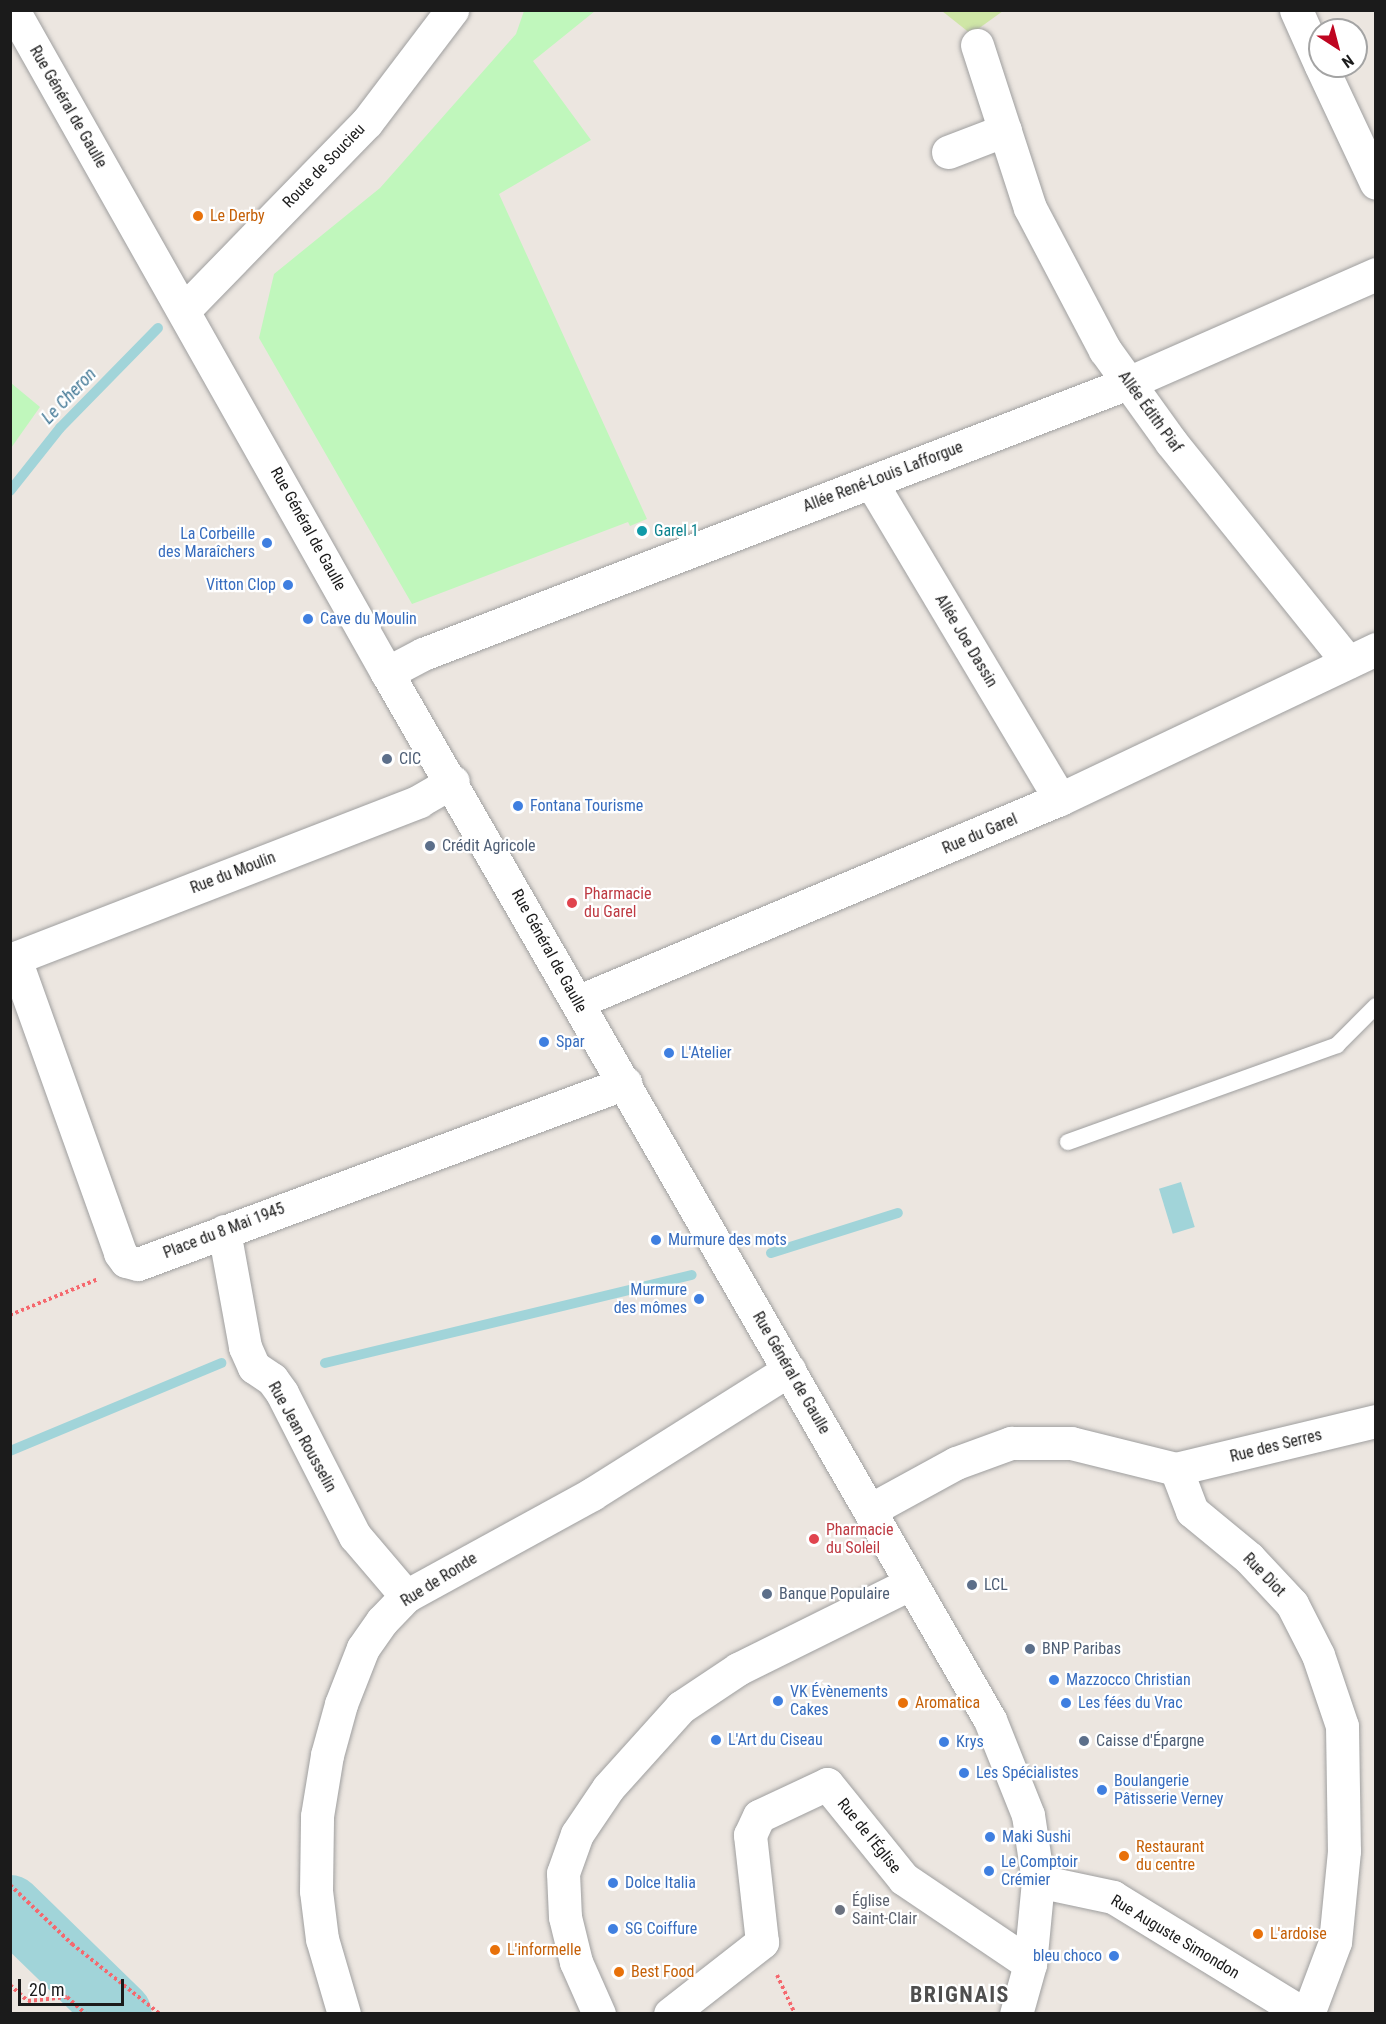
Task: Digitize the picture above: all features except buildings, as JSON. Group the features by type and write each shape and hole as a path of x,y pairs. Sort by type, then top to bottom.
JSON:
{"street":[{"name":"Rue Général de Gaulle","path":"13,10 387,673 453,781 577,1002 870,1510 1006,1753 1028,1815 1038,1881 1030,1964 1016,2013"},
{"name":"Route de Soucieu","path":"184,310 367,122 452,10"},
{"path":"1296,10 1308,36"},
{"name":"Allée Édith Piaf","path":"977,45 1030,208 1105,350 1171,442 1362,656"},
{"path":"1327,78 1376,183"},
{"path":"948,152 1005,130"},
{"name":"Allée René-Louis Lafforgue","path":"387,673 423,654 1128,383 1376,274"},
{"name":"Allée Joe Dassin","path":"872,482 1060,799"},
{"name":"Rue du Garel","path":"577,1002 1060,799 1362,656"},
{"name":"Rue du Moulin","path":"13,959 419,801 453,781"},
{"path":"13,959 52,1058 79,1146 126,1261"},
{"name":"Place du 8 Mai 1945","path":"126,1261 138,1264 625,1083"},
{"name":"Rue Jean Rousselin","path":"224,1231 245,1347 254,1367 272,1379 282,1393 355,1536 406,1596"},
{"name":"Rue de Ronde","path":"344,2013 320,1927 316,1892 317,1816 327,1755 363,1648 382,1621 406,1596 592,1494 789,1370"},
{"name":"Rue des Serres","path":"1176,1469 1376,1420"},
{"path":"870,1510 956,1463 1011,1443 1071,1443 1176,1469"},
{"name":"Rue Diot","path":"1176,1469 1192,1511 1249,1558 1292,1604 1318,1655 1342,1726 1344,1851 1335,1942 1306,2013"},
{"path":"599,2013 576,1962 565,1917 563,1873 577,1834 608,1788 681,1707 738,1669 911,1583"},
{"name":"Rue de l'Église","path":"762,1942 750,1835 759,1816 827,1784 904,1879 1030,1964"},
{"name":"Rue Auguste Simondon","path":"1038,1881 1113,1896 1306,2013"},
{"path":"670,2013 762,1942"}],"lane":[{"path":"1068,1142 1337,1045 1376,1006"}],"path":[{"path":"10,1315 88,1286 126,1261"},
{"path":"10,1884 72,1944 160,2013"},
{"path":"762,1942 795,2013"},
{"path":"10,1984 28,2001 67,1998 86,2013"}],"green space":[{"path":"524,11 595,11 533,61 591,140 499,194 647,519 630,526 628,522 412,604 259,338 274,274 380,188 516,34"},
{"path":"942,11 1003,11 971,34"},
{"path":"11,383 40,407 11,448"}],"water":[{"path":"1181,1182 1195,1227 1173,1234 1159,1189"}],"waterway":[{"name":"Le Cheron","path":"10,491 60,428 158,328"},
{"path":"771,1253 898,1213"},
{"path":"325,1363 692,1275"},
{"path":"10,1451 221,1363"},
{"path":"10,1907 120,2014"}],"place":[{"name":"Le Derby","path":"198,216"},
{"name":"Garel 1","path":"642,531"},
{"name":"La Corbeille des Maraîchers","path":"267,543"},
{"name":"Vitton Clop","path":"288,585"},
{"name":"Cave du Moulin","path":"308,619"},
{"name":"CIC","path":"387,759"},
{"name":"Fontana Tourisme","path":"518,806"},
{"name":"Crédit Agricole","path":"430,846"},
{"name":"Pharmacie du Garel","path":"572,903"},
{"name":"Spar","path":"544,1042"},
{"name":"L'Atelier","path":"669,1053"},
{"name":"Murmure des mots","path":"656,1240"},
{"name":"Murmure des mômes","path":"699,1299"},
{"name":"Pharmacie du Soleil","path":"814,1539"},
{"name":"LCL","path":"972,1585"},
{"name":"Banque Populaire","path":"767,1594"},
{"name":"BNP Paribas","path":"1030,1649"},
{"name":"Mazzocco Christian","path":"1054,1680"},
{"name":"VK Évènements Cakes","path":"778,1701"},
{"name":"Aromatica","path":"903,1703"},
{"name":"Les fées du Vrac","path":"1066,1703"},
{"name":"L'Art du Ciseau","path":"716,1740"},
{"name":"Caisse d'Épargne","path":"1084,1741"},
{"name":"Krys","path":"944,1742"},
{"name":"Les Spécialistes","path":"964,1773"},
{"name":"Boulangerie Pâtisserie Verney","path":"1102,1790"},
{"name":"Maki Sushi","path":"990,1837"},
{"name":"Restaurant du centre","path":"1124,1856"},
{"name":"Le Comptoir Crémier","path":"989,1871"},
{"name":"Dolce Italia","path":"613,1883"},
{"name":"Église Saint-Clair","path":"840,1910"},
{"name":"SG Coiffure","path":"613,1929"},
{"name":"L'ardoise","path":"1258,1934"},
{"name":"L'informelle","path":"495,1950"},
{"name":"bleu choco","path":"1114,1956"},
{"name":"Best Food","path":"619,1972"}],"district":[{"name":"BRIGNAIS","path":"960,1995"}]}
